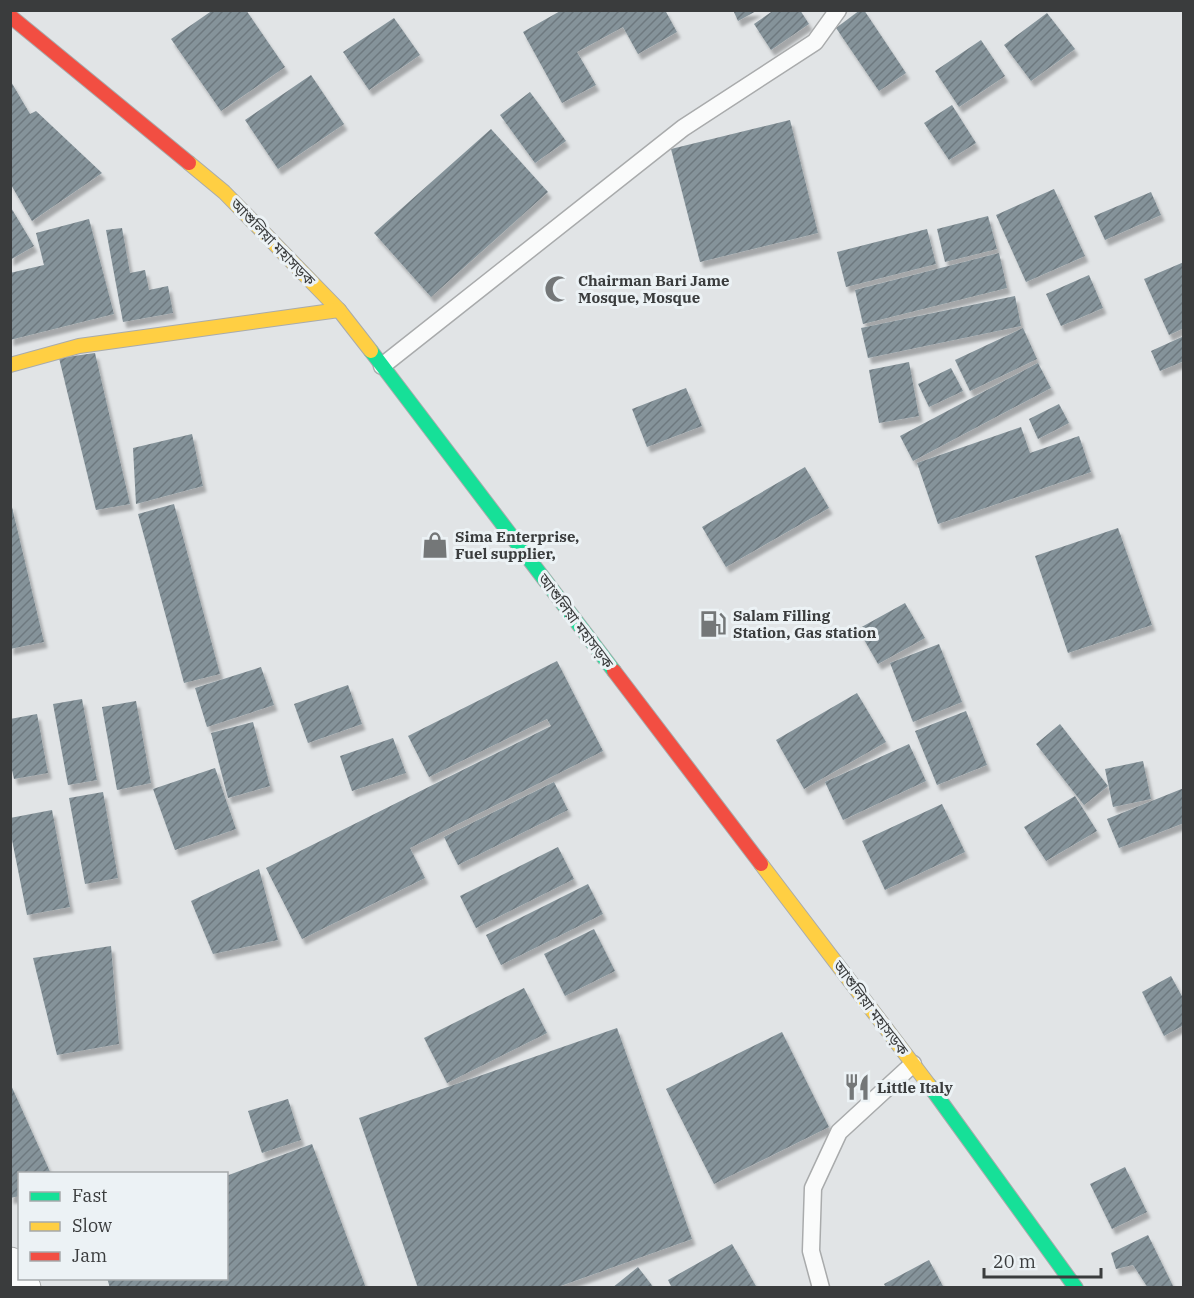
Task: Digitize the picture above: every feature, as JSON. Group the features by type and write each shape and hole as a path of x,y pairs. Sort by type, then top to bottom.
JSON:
{"main road":[{"name":"আশুলিয়া মহাসড়ক","path":"10,16 224,192 339,310 913,1064 1076,1287"},
{"path":"10,365 79,346 339,310"}],"street":[{"path":"10,1264 18,1277"}],"lane":[{"path":"381,366 683,128 815,42 837,10"},
{"path":"821,1287 811,1251 813,1188 839,1132 913,1064"}],"building":[{"path":"213,10 246,10 285,67 221,111 171,39"},
{"path":"562,10 665,10 677,32 638,54 623,27 577,52 596,85 562,103 523,32"},
{"path":"733,10 758,10 738,21"},
{"path":"774,10 800,10 809,24 771,50 754,24"},
{"path":"860,10 864,10 906,73 879,91 836,28"},
{"path":"1047,13 1075,49 1031,81 1004,45"},
{"path":"394,18 420,55 369,90 343,52"},
{"path":"981,40 1005,76 959,107 935,71"},
{"path":"311,75 344,124 278,169 245,120"},
{"path":"10,80 30,114 36,111 102,173 32,221 10,183"},
{"path":"530,92 566,141 535,163 500,115"},
{"path":"952,105 976,143 949,160 924,123"},
{"path":"790,120 818,233 700,262 671,149"},
{"path":"491,129 548,192 431,297 374,233"},
{"path":"1054,189 1085,256 1026,282 996,215"},
{"path":"1151,192 1161,215 1105,240 1094,216"},
{"path":"10,206 34,246 10,260"},
{"path":"988,216 997,249 945,262 937,229"},
{"path":"89,219 114,314 10,340 10,273 44,265 36,233"},
{"path":"122,228 130,273 145,270 149,290 168,286 173,313 123,322 106,230"},
{"path":"927,229 936,264 846,287 837,252"},
{"path":"999,253 1007,288 863,324 855,290"},
{"path":"1184,262 1184,328 1169,335 1144,279"},
{"path":"1089,275 1103,308 1061,326 1046,294"},
{"path":"1015,296 1021,326 868,358 861,328"},
{"path":"1023,328 1037,359 970,391 955,360"},
{"path":"1184,336 1184,361 1160,371 1151,351"},
{"path":"95,353 130,504 96,510 59,358"},
{"path":"909,362 919,416 879,423 869,370"},
{"path":"1038,363 1051,388 913,461 900,436"},
{"path":"951,368 963,391 929,407 918,384"},
{"path":"686,388 702,426 647,447 632,409"},
{"path":"1059,404 1069,423 1038,439 1029,419"},
{"path":"1021,427 1030,453 1079,436 1091,472 938,524 917,463"},
{"path":"192,434 203,486 136,504 133,448"},
{"path":"805,467 829,508 726,567 702,527"},
{"path":"10,504 44,642 10,649"},
{"path":"174,504 220,674 184,683 138,514"},
{"path":"1118,528 1152,625 1068,653 1035,556"},
{"path":"905,603 925,638 878,664 858,629"},
{"path":"939,644 962,702 913,722 890,663"},
{"path":"557,661 603,751 410,848 425,878 302,939 266,868 551,726 547,719 429,777 408,736"},
{"path":"261,667 274,705 207,727 195,688"},
{"path":"348,685 362,724 308,743 294,704"},
{"path":"857,693 886,742 804,789 776,740"},
{"path":"82,699 97,780 68,785 53,704"},
{"path":"136,701 151,783 117,790 102,707"},
{"path":"966,711 987,765 937,785 915,731"},
{"path":"37,714 48,773 14,779 10,761 10,719"},
{"path":"253,722 270,786 228,798 211,733"},
{"path":"1060,724 1108,786 1084,805 1036,744"},
{"path":"393,738 406,773 352,791 340,756"},
{"path":"909,744 926,781 843,820 825,782"},
{"path":"1143,761 1151,799 1113,807 1105,769"},
{"path":"215,768 236,829 175,850 153,789"},
{"path":"554,782 568,810 458,865 444,837"},
{"path":"1184,788 1184,823 1119,848 1107,819"},
{"path":"103,792 118,878 85,884 69,798"},
{"path":"1075,796 1097,831 1046,861 1024,827"},
{"path":"942,804 965,852 885,890 862,841"},
{"path":"52,810 70,907 27,915 10,830 10,818"},
{"path":"558,847 574,879 476,928 460,896"},
{"path":"259,869 278,940 213,954 191,901"},
{"path":"588,884 603,914 501,965 486,935"},
{"path":"594,929 615,971 565,996 544,954"},
{"path":"111,946 119,1044 57,1055 33,958"},
{"path":"1171,976 1184,1000 1184,1025 1164,1036 1142,992"},
{"path":"524,988 547,1033 447,1083 424,1038"},
{"path":"617,1028 692,1239 555,1288 418,1288 359,1118"},
{"path":"782,1032 829,1127 714,1184 666,1089"},
{"path":"10,1083 50,1172 18,1172 18,1196 10,1198"},
{"path":"288,1099 301,1140 262,1153 248,1111"},
{"path":"312,1144 366,1288 110,1288 108,1280 228,1280 228,1175"},
{"path":"1125,1167 1147,1212 1112,1229 1090,1184"},
{"path":"1148,1235 1174,1288 1148,1288 1133,1265 1116,1269 1111,1253"},
{"path":"732,1244 757,1288 672,1288 668,1280"},
{"path":"929,1260 944,1288 886,1288 884,1284"},
{"path":"638,1267 654,1288 612,1288"}],"traffic: fast":[{"path":"371,351 614,671"},
{"path":"929,1085 1076,1288"}],"traffic: slow":[{"path":"189,163 224,192 339,310 371,351"},
{"path":"10,365 79,346 339,310"},
{"path":"761,864 929,1085"}],"traffic: jam":[{"path":"10,16 189,163"},
{"path":"614,671 761,864"}],"place":[{"name":"Chairman Bari Jame Mosque, Mosque","path":"558,289"},
{"name":"Sima Enterprise, Fuel supplier,","path":"435,545"},
{"name":"Salam Filling Station, Gas station","path":"713,624"},
{"name":"Little Italy","path":"857,1087"}]}
